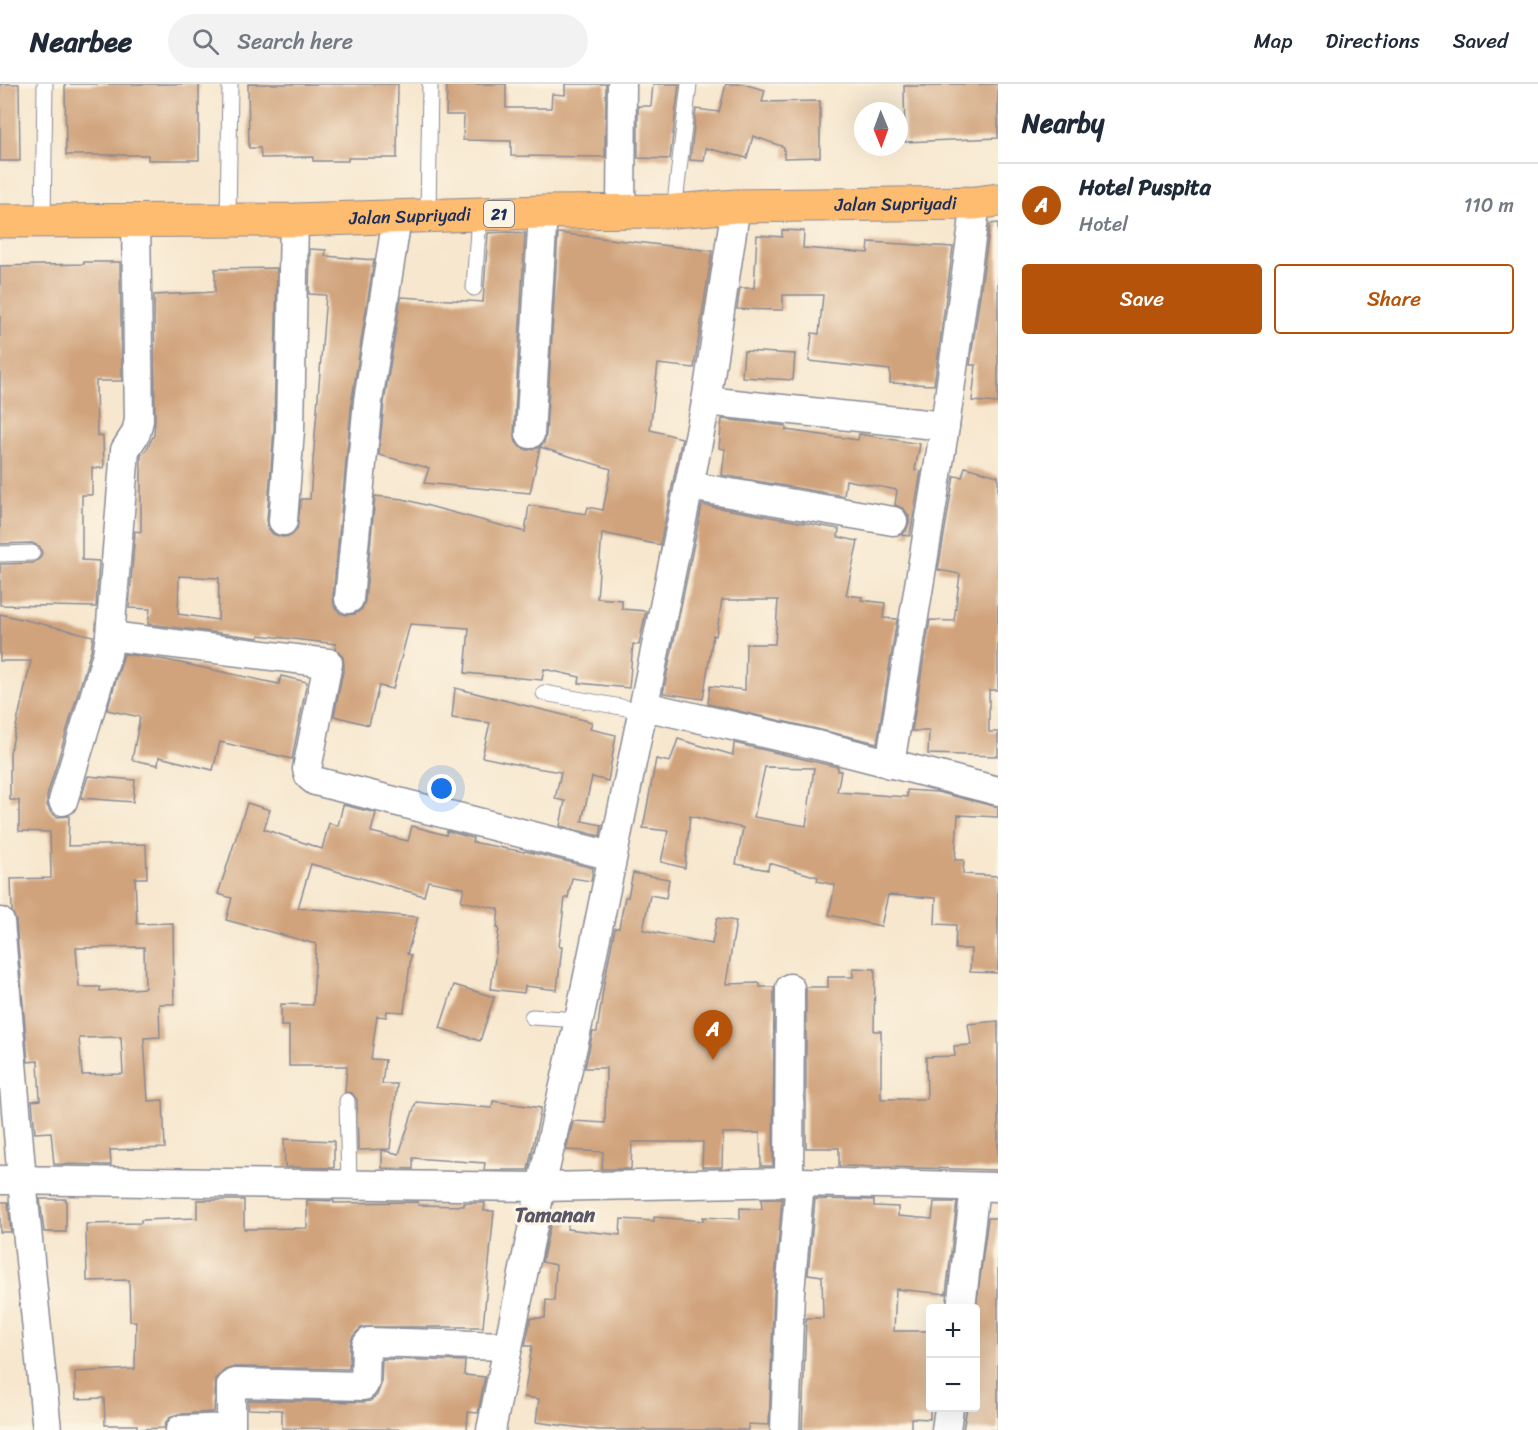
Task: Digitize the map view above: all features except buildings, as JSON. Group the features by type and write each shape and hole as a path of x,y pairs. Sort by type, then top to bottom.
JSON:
{"highway":[{"name":"Jalan Supriyadi","path":"0,221 294,220 543,212 674,211 736,206 987,202"}],"street":[{"path":"621,212 622,84"},
{"path":"890,764 913,524 945,426 987,202"},
{"path":"491,1430 541,1187 579,1020 689,486 706,401 736,206"},
{"path":"530,434 543,212"},
{"path":"349,599 368,401 412,217"},
{"path":"284,521 290,430 294,220"},
{"path":"63,801 107,654 125,450 136,433 139,420 135,221"},
{"path":"706,401 945,426"},
{"path":"689,486 913,524"},
{"path":"110,636 328,663 307,769 309,776 315,781 612,856"},
{"path":"643,709 830,748 998,791"},
{"path":"0,922 11,1180 47,1430"},
{"path":"785,1430 795,1182 790,988"},
{"path":"11,1180 541,1187 795,1182 987,1187 962,1304"},
{"path":"180,1430 231,1428 231,1386 235,1383 363,1386 366,1346 369,1342 508,1346"},
{"path":"946,1430 948,1412"}],"lane":[{"path":"43,220 45,84"},
{"path":"228,221 230,84"},
{"path":"412,217 430,84"},
{"path":"674,211 689,84"},
{"path":"474,288 479,215"},
{"path":"0,554 32,553"},
{"path":"544,693 643,709"},
{"path":"532,1017 579,1020"},
{"path":"347,1101 349,1184"}],"place":[{"name":"Hotel Puspita","path":"713,1060"}],"district":[{"name":"Tamanan","path":"555,1215"}]}
